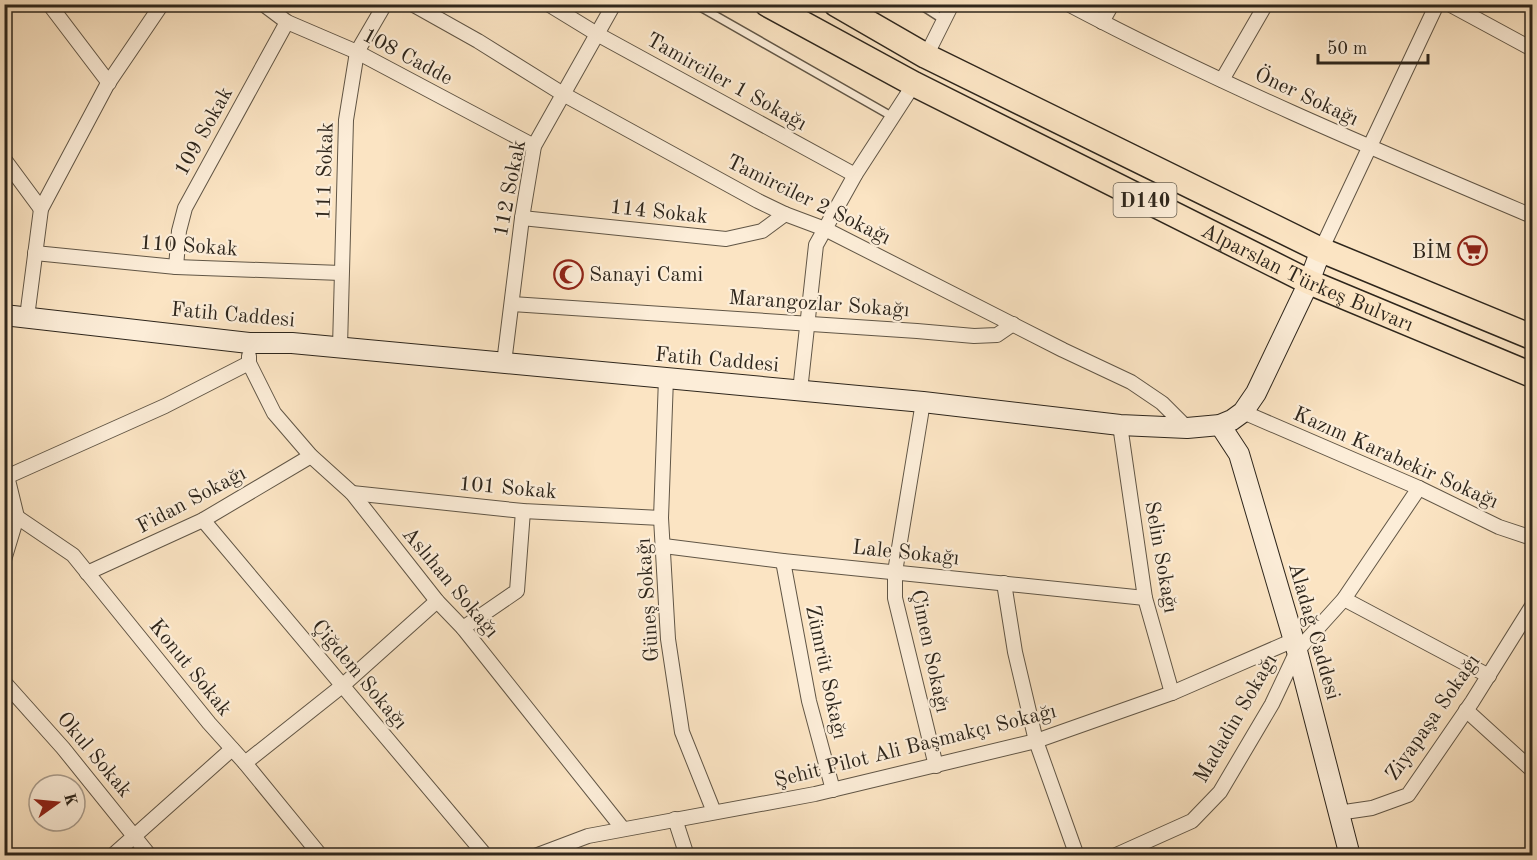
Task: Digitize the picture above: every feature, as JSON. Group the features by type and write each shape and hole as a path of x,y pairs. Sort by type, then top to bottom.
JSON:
{"highway":[{"name":"Alparslan Türkeş Bulvarı","path":"767,4 914,84 1309,282 1533,375"},
{"name":"Alparslan Türkeş Bulvarı","path":"836,4 926,56 1321,250 1533,337"}],"main road":[{"path":"1243,412 1256,393 1309,282 1321,250"},
{"name":"Fatih Caddesi","path":"4,315 249,343 292,343 340,347 923,402 1120,425 1187,428 1220,424 1232,420 1243,412"},
{"name":"Aladağ Caddesi","path":"1220,424 1239,454 1295,646 1350,855"}],"street":[{"path":"49,4 109,83"},
{"path":"27,317 41,209 109,83 162,4"},
{"name":"108 Cadde","path":"263,4 287,22 357,52 534,146"},
{"name":"111 Sokak","path":"340,347 346,120 357,52 385,4"},
{"name":"Tamirciler 2 Sokağı","path":"412,4 563,93 785,214 825,229 1131,382 1162,403 1187,428"},
{"name":"Tamirciler 1 Sokağı","path":"548,4 597,34 855,175"},
{"name":"112 Sokak","path":"504,363 522,218 534,146 614,4"},
{"path":"926,56 952,4"},
{"name":"Öner Sokağı","path":"1068,4 1222,80 1369,147 1533,216"},
{"path":"1101,22 1112,4"},
{"path":"1222,80 1266,4"},
{"path":"1321,250 1437,4"},
{"path":"1449,4 1533,49"},
{"name":"109 Sokak","path":"176,267 179,231 185,208 287,22"},
{"path":"800,391 816,245 855,175 914,84"},
{"path":"4,159 41,209"},
{"name":"114 Sokak","path":"522,218 726,239 762,231 785,214"},
{"name":"110 Sokak","path":"35,253 176,267 341,273"},
{"name":"Marangozlar Sokağı","path":"512,304 974,336 997,335 1013,324"},
{"path":"4,560 17,517 5,476 165,406 249,363 249,343"},
{"name":"Aslıhan Sokağı","path":"249,363 274,413 311,456 352,493 437,601 463,628 623,830"},
{"name":"Güneş Sokağı","path":"666,378 662,518 668,639 682,732 714,812"},
{"name":"Çimen Sokağı","path":"923,402 895,572 895,598 936,766"},
{"name":"Kazım Karabekir Sokağı","path":"1243,412 1419,488 1499,526 1533,538"},
{"name":"Selin Sokağı","path":"1120,425 1145,598 1172,693"},
{"name":"Fidan Sokağı","path":"87,573 203,520 311,456"},
{"name":"Şehit Pilot Ali Başmakçı Sokağı","path":"535,855 588,836 832,790 1036,741 1295,646 1344,599 1419,488"},
{"name":"101 Sokak","path":"352,493 523,511 662,518"},
{"path":"463,628 517,591 523,511"},
{"name":"Konut Sokak","path":"17,517 73,555 321,855"},
{"name":"Çiğdem Sokağı","path":"203,520 486,855"},
{"name":"Lale Sokağı","path":"664,546 783,561 1145,598"},
{"name":"Zümrüt Sokağı","path":"783,561 809,701 832,790"},
{"path":"1004,583 1015,652 1036,741 1077,855"},
{"path":"1344,599 1489,676"},
{"path":"245,763 342,686 437,601"},
{"name":"Ziyapaşa Sokağı","path":"1338,813 1372,808 1408,795 1489,676 1533,606"},
{"name":"Madadin Sokağı","path":"1114,855 1192,821 1220,792 1272,705 1295,646"},
{"name":"Okul Sokak","path":"4,682 63,748 150,855"},
{"path":"1466,710 1533,770"},
{"path":"112,855 232,749"},
{"path":"675,819 687,855"}],"lane":[{"path":"695,4 893,117"},
{"path":"919,4 944,20"}],"place":[{"name":"BİM","path":"1473,251"},
{"name":"Sanayi Cami","path":"568,274"}]}
